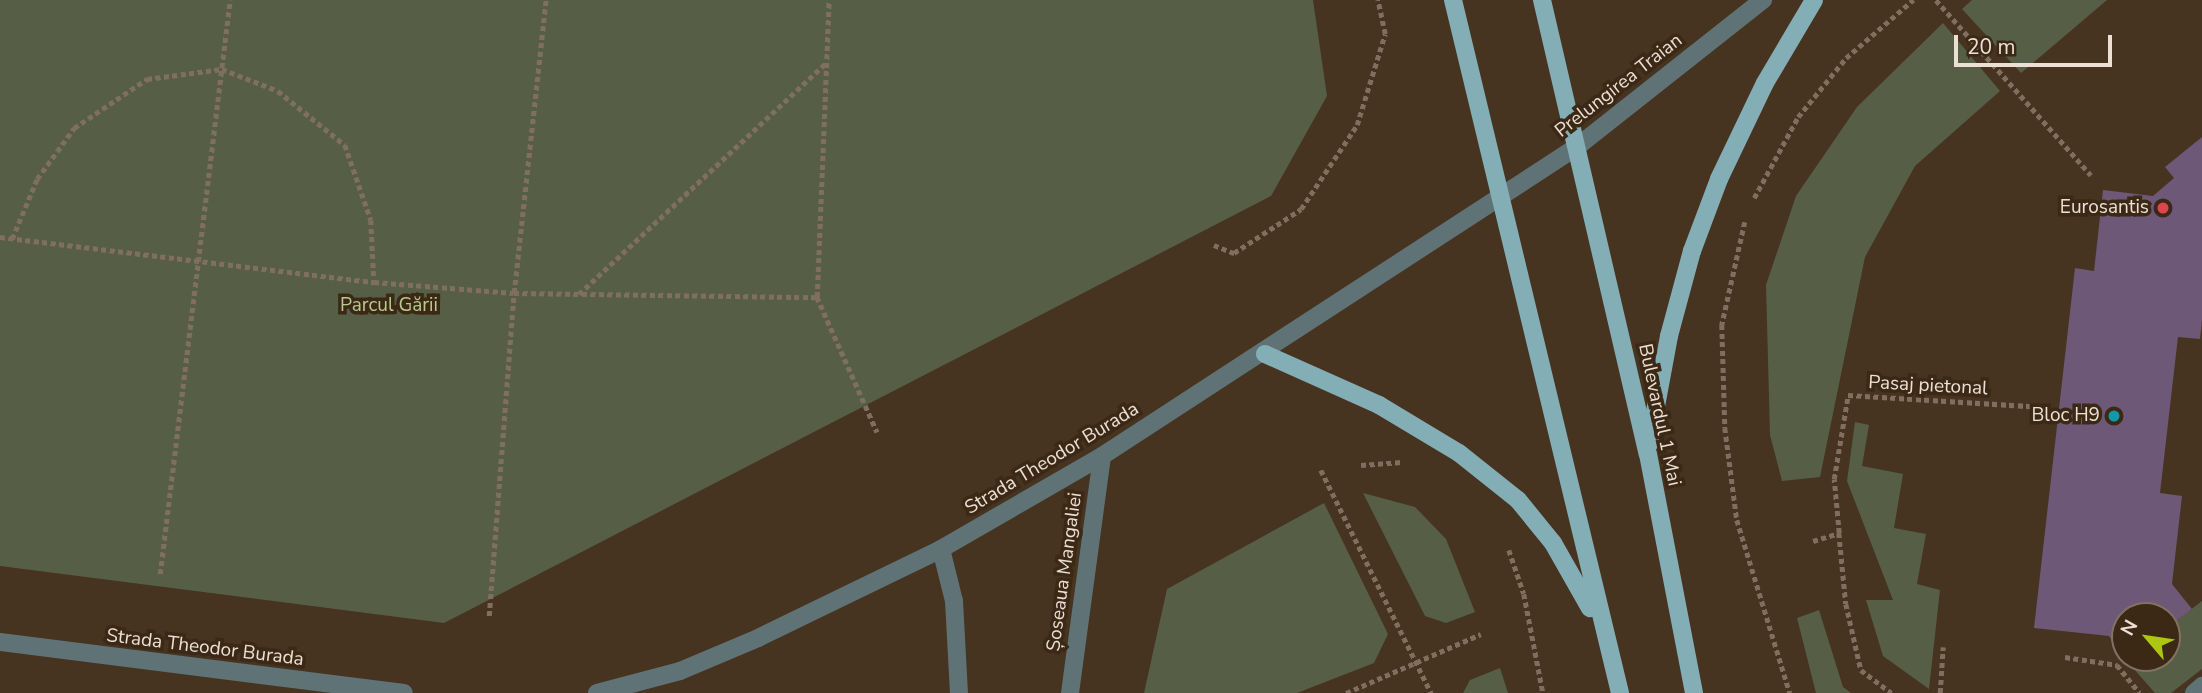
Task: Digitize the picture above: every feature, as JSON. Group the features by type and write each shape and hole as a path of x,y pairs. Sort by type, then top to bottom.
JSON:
{"main road":[{"path":"1453,0 1498,201 1620,693"},
{"name":"Bulevardul 1 Mai","path":"1542,0 1578,146 1647,454 1694,693"},
{"path":"1647,454 1669,336 1692,251 1719,179 1759,95 1814,0"},
{"path":"1265,354 1379,405 1460,453 1518,500 1576,577 1606,641"}],"street":[{"name":"Prelungirea Traian","path":"1498,201 1578,146 1763,0"},
{"name":"Strada Theodor Burada","path":"597,693 635,686 718,656 942,549 1102,456 1265,354 1498,201"},
{"name":"Șoseaua Mangaliei","path":"1070,693 1102,456"},
{"path":"942,549 954,601 959,693"},
{"name":"Strada Theodor Burada","path":"0,642 404,693"},
{"path":"2194,693 2202,687"}],"path":[{"path":"160,574 196,260 230,0"},
{"path":"489,616 514,293 546,0"},
{"path":"829,0 817,297 877,432"},
{"path":"1214,245 1234,253 1301,209 1357,125 1385,34 1378,0"},
{"path":"1790,693 1737,520 1725,428 1722,325 1748,209 1798,117 1846,58 1913,0"},
{"path":"1936,0 2091,175"},
{"path":"579,293 826,63"},
{"path":"12,239 37,179 75,128 147,79 222,69 278,91 345,145 371,220 374,282"},
{"path":"0,237 374,282 514,293 817,297"},
{"name":"Pasaj pietonal","path":"1839,533 1834,479 1848,395 2046,407"},
{"path":"1361,465 1407,462"},
{"path":"1321,470 1431,693"},
{"path":"1813,541 1839,533 1846,604 1861,670 1891,693"},
{"path":"1507,547 1524,594 1544,693"},
{"path":"1346,693 1481,634"},
{"path":"1940,693 1943,647"},
{"path":"2065,657 2117,665 2140,693"}],"green space":[{"name":"Parcul Gării","path":"0,0 1313,0 1327,96 1271,196 444,623 0,566"},
{"path":"1972,0 2107,0 2021,73 1962,9"},
{"path":"1943,23 2000,91 1915,166 1865,257 1820,477 1782,481 1770,435 1766,285 1796,196 1857,107"},
{"path":"1855,422 1869,425 1862,466 1903,474 1894,528 1926,534 1917,584 1940,590 1929,689 1883,656 1866,600 1893,600 1847,481"},
{"path":"1363,493 1415,507 1446,539 1475,612 1446,623 1425,616"},
{"path":"1324,503 1388,634 1374,663 1297,693 1144,693 1167,589"},
{"path":"2202,601 2202,669 2171,693 2155,693 2137,672 2181,672 2181,617"},
{"path":"1819,610 1843,687 1851,693 1816,693 1797,618"},
{"path":"1500,668 1508,693 1463,693 1470,680"}],"building":[{"name":"Bloc H9","path":"2202,137 2200,339 2178,337 2160,493 2182,496 2172,584 2192,609 2181,617 2181,602 2111,602 2111,639 2109,636 2034,628 2075,268 2094,271 2103,190 2153,196 2174,178 2165,167"}],"place":[{"name":"Eurosantis","path":"2163,208"},
{"name":"Bloc H9","path":"2114,416"}]}
